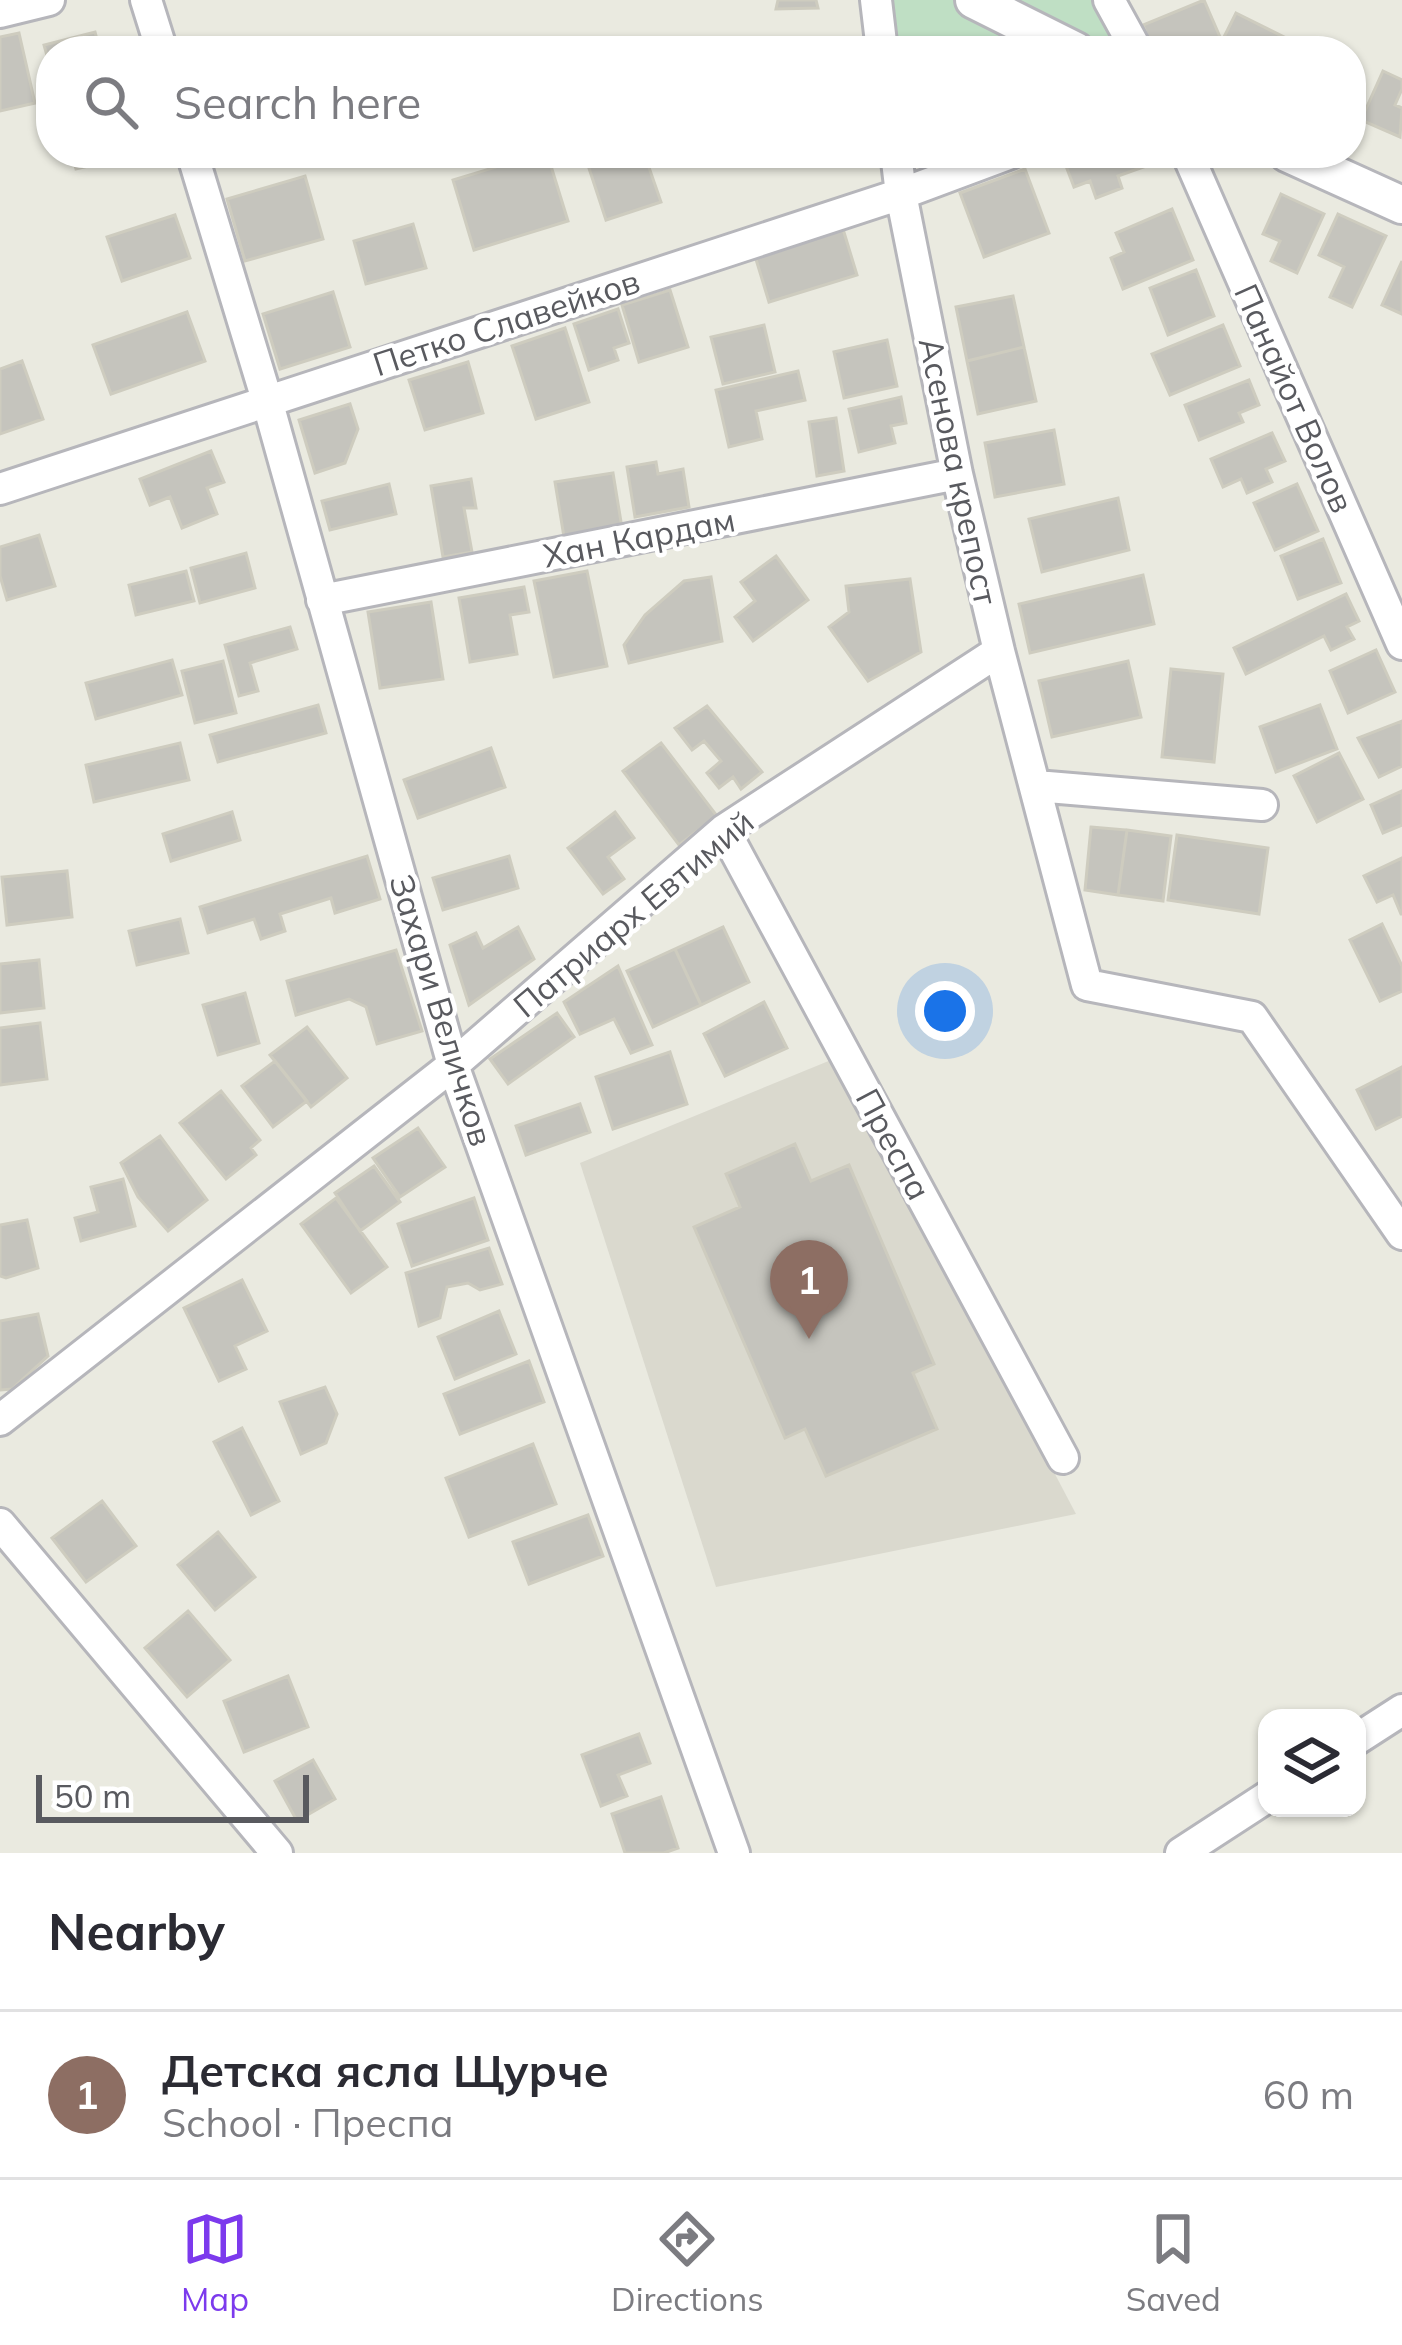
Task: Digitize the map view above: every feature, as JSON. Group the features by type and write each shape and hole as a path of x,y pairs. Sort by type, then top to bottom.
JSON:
{"street":[{"path":"0,12 49,0"},
{"path":"146,0 157,36"},
{"path":"875,0 880,36"},
{"path":"974,0 1046,36"},
{"path":"1109,0 1129,36"},
{"name":"Захари Величков","path":"197,168 267,400 453,1065 734,1853"},
{"name":"Асенова крепост","path":"898,168 957,474 1087,986 1252,1017 1402,1234"},
{"name":"Петко Славейков","path":"0,489 971,168"},
{"name":"Панайот Волов","path":"1194,168 1402,644"},
{"path":"1320,168 1402,205"},
{"name":"Хан Кардам","path":"322,600 957,474"},
{"name":"Патриарх Евтимий","path":"0,1420 453,1065 724,830 999,651"},
{"path":"1036,786 1262,805"},
{"name":"Преспа","path":"724,830 1063,1458"},
{"path":"0,1524 277,1853"},
{"path":"1366,1733 1402,1710"},
{"path":"1181,1853 1258,1803"}],"shaded area":[{"path":"836,1058 1076,1514 716,1587 580,1163"}],"green space":[{"path":"876,0 1109,0 1129,36 880,36"}],"building":[{"path":"778,0 816,0 818,8 776,9"},
{"path":"1204,0 1220,36 1147,36 1143,25"},
{"path":"1236,13 1282,36 1224,36"},
{"path":"19,33 35,103 0,111 0,37"},
{"path":"1383,71 1402,80 1395,105 1402,108 1400,137 1366,122 1366,109"},
{"path":"493,168 552,168 568,221 474,250 453,180"},
{"path":"589,168 649,168 661,202 606,220"},
{"path":"1067,168 1140,168 1118,176 1122,188 1096,198 1090,181 1074,187"},
{"path":"1025,169 1049,233 984,257 960,193"},
{"path":"305,176 323,239 245,261 227,199"},
{"path":"1281,194 1324,214 1297,273 1271,261 1280,241 1263,234"},
{"path":"1172,209 1193,260 1123,289 1111,258 1124,252 1116,233"},
{"path":"1338,214 1386,236 1352,307 1330,297 1344,267 1319,255"},
{"path":"175,215 190,258 122,281 107,237"},
{"path":"413,224 426,268 366,284 354,241"},
{"path":"843,229 857,275 769,302 755,256"},
{"path":"1402,261 1402,314 1382,305"},
{"path":"1196,270 1214,316 1168,335 1150,288"},
{"path":"670,290 688,347 639,362 622,305"},
{"path":"333,292 350,347 280,369 263,314"},
{"path":"1013,296 1024,347 967,361 956,307"},
{"path":"618,309 629,343 614,348 618,360 589,370 574,324"},
{"path":"187,312 205,361 111,394 93,345"},
{"path":"764,325 775,372 723,384 711,337"},
{"path":"1223,325 1240,366 1170,395 1152,354"},
{"path":"565,328 589,402 536,419 512,346"},
{"path":"887,340 897,386 844,398 834,352"},
{"path":"1024,347 1036,401 978,414 967,361"},
{"path":"22,361 43,419 0,434 0,369"},
{"path":"468,362 483,413 425,430 409,380"},
{"path":"798,371 805,400 756,411 762,439 729,447 716,390"},
{"path":"1249,380 1259,405 1239,413 1243,422 1199,440 1185,405"},
{"path":"901,397 906,423 891,426 895,443 859,452 849,409"},
{"path":"350,404 358,429 345,463 315,473 299,420"},
{"path":"836,418 844,471 817,476 809,422"},
{"path":"1054,430 1064,484 995,497 985,443"},
{"path":"1272,433 1285,461 1266,469 1272,482 1247,493 1241,479 1223,487 1211,459"},
{"path":"211,451 224,482 207,488 217,514 182,528 170,497 150,505 140,479"},
{"path":"656,462 658,474 683,469 689,507 635,517 627,467"},
{"path":"613,473 622,528 564,537 555,482"},
{"path":"471,479 476,508 464,508 472,552 443,557 431,486"},
{"path":"389,484 396,514 330,530 322,501"},
{"path":"1297,484 1318,531 1275,550 1254,503"},
{"path":"1118,498 1129,550 1042,572 1029,519"},
{"path":"39,535 55,586 7,600 0,576 0,547"},
{"path":"1323,539 1341,583 1298,599 1281,556"},
{"path":"246,553 255,588 200,603 191,568"},
{"path":"776,556 808,600 753,641 735,617 755,601 741,582"},
{"path":"186,571 194,601 136,615 129,585"},
{"path":"587,571 607,666 554,677 534,581"},
{"path":"1143,575 1154,624 1030,653 1019,604"},
{"path":"711,577 722,641 629,663 624,645 645,615 684,581"},
{"path":"910,579 921,652 868,681 829,627 849,612 846,586"},
{"path":"524,587 529,612 510,615 517,654 470,662 459,598"},
{"path":"1346,594 1359,621 1347,627 1354,639 1331,650 1324,636 1246,674 1234,648"},
{"path":"431,602 443,679 380,688 368,612"},
{"path":"290,627 297,649 250,663 258,691 239,696 225,645"},
{"path":"1376,650 1395,692 1348,713 1330,671"},
{"path":"172,660 182,695 96,719 86,683"},
{"path":"223,661 236,713 195,723 182,671"},
{"path":"1128,661 1141,717 1052,737 1039,681"},
{"path":"1171,669 1223,674 1214,762 1162,757"},
{"path":"318,705 326,733 218,762 210,735"},
{"path":"1320,705 1337,749 1276,772 1260,727"},
{"path":"707,706 762,772 741,789 733,777 719,788 707,773 721,761 704,741 692,750 675,728"},
{"path":"1402,721 1402,766 1379,777 1358,738"},
{"path":"180,743 189,780 94,802 86,765"},
{"path":"661,743 717,816 679,845 623,771"},
{"path":"491,748 505,787 418,818 404,780"},
{"path":"1339,753 1363,799 1317,822 1294,776"},
{"path":"1402,791 1402,825 1383,833 1371,805"},
{"path":"232,812 240,840 171,861 163,834"},
{"path":"615,812 634,838 608,857 624,879 603,894 568,848"},
{"path":"1091,827 1127,830 1118,895 1085,890"},
{"path":"1127,830 1171,836 1163,901 1118,895"},
{"path":"1177,835 1268,848 1259,914 1168,900"},
{"path":"367,856 380,899 335,913 331,898 280,914 285,931 261,939 254,919 208,933 200,907"},
{"path":"509,856 518,888 443,910 433,878"},
{"path":"1402,858 1401,914 1393,895 1377,902 1364,876"},
{"path":"67,871 72,917 7,925 2,877"},
{"path":"180,919 188,953 137,965 129,931"},
{"path":"1382,924 1402,966 1402,991 1380,1001 1350,940"},
{"path":"518,927 534,959 469,1005 450,945 476,933 483,948"},
{"path":"723,927 749,982 701,1005 675,949"},
{"path":"675,949 701,1005 653,1027 627,971"},
{"path":"396,950 422,1031 377,1044 366,1007 349,999 296,1015 287,981"},
{"path":"39,960 44,1008 0,1013 0,964"},
{"path":"618,966 652,1045 631,1053 614,1019 580,1034 564,1002"},
{"path":"245,993 259,1043 218,1055 203,1005"},
{"path":"764,1002 787,1048 725,1076 704,1034"},
{"path":"557,1013 574,1037 508,1084 490,1059"},
{"path":"40,1023 47,1079 0,1085 0,1028"},
{"path":"307,1027 347,1078 311,1107 270,1055"},
{"path":"670,1052 687,1104 613,1129 596,1077"},
{"path":"275,1061 307,1101 273,1127 242,1086"},
{"path":"1402,1067 1402,1116 1376,1129 1357,1090"},
{"path":"221,1091 260,1140 251,1148 256,1155 226,1179 180,1123"},
{"path":"580,1104 590,1132 526,1155 516,1126"},
{"path":"418,1128 445,1167 400,1197 373,1158"},
{"path":"160,1136 207,1200 168,1231 138,1197 121,1163"},
{"path":"795,1144 811,1181 849,1165 934,1364 913,1373 937,1429 826,1476 805,1429 785,1438 694,1227 740,1207 726,1174"},
{"path":"374,1166 400,1202 360,1231 335,1193"},
{"path":"123,1179 135,1226 81,1241 75,1218 98,1212 91,1187"},
{"path":"336,1198 387,1267 351,1293 301,1224"},
{"path":"474,1198 488,1240 412,1266 398,1224"},
{"path":"27,1220 38,1268 0,1276 0,1225"},
{"path":"489,1248 502,1284 480,1290 468,1283 447,1287 440,1318 419,1326 406,1273"},
{"path":"242,1280 267,1331 235,1346 246,1369 219,1381 184,1308"},
{"path":"499,1311 516,1354 455,1379 438,1337"},
{"path":"38,1314 48,1356 12,1389 0,1390 0,1321"},
{"path":"529,1361 544,1402 460,1434 444,1394"},
{"path":"325,1387 337,1414 326,1443 301,1454 280,1402"},
{"path":"242,1428 279,1501 251,1515 214,1442"},
{"path":"533,1444 556,1504 469,1537 446,1478"},
{"path":"102,1501 136,1546 86,1582 52,1538"},
{"path":"588,1515 603,1556 529,1584 513,1542"},
{"path":"218,1532 255,1577 215,1610 178,1565"},
{"path":"188,1611 230,1660 187,1697 145,1648"},
{"path":"288,1676 308,1727 244,1752 224,1701"},
{"path":"639,1734 650,1763 618,1775 627,1796 601,1806 582,1755"},
{"path":"313,1760 335,1799 297,1821 275,1781"},
{"path":"661,1797 678,1848 664,1853 625,1853 612,1814"}],"place":[{"name":"Детска ясла Щурче","path":"809,1339"}]}
